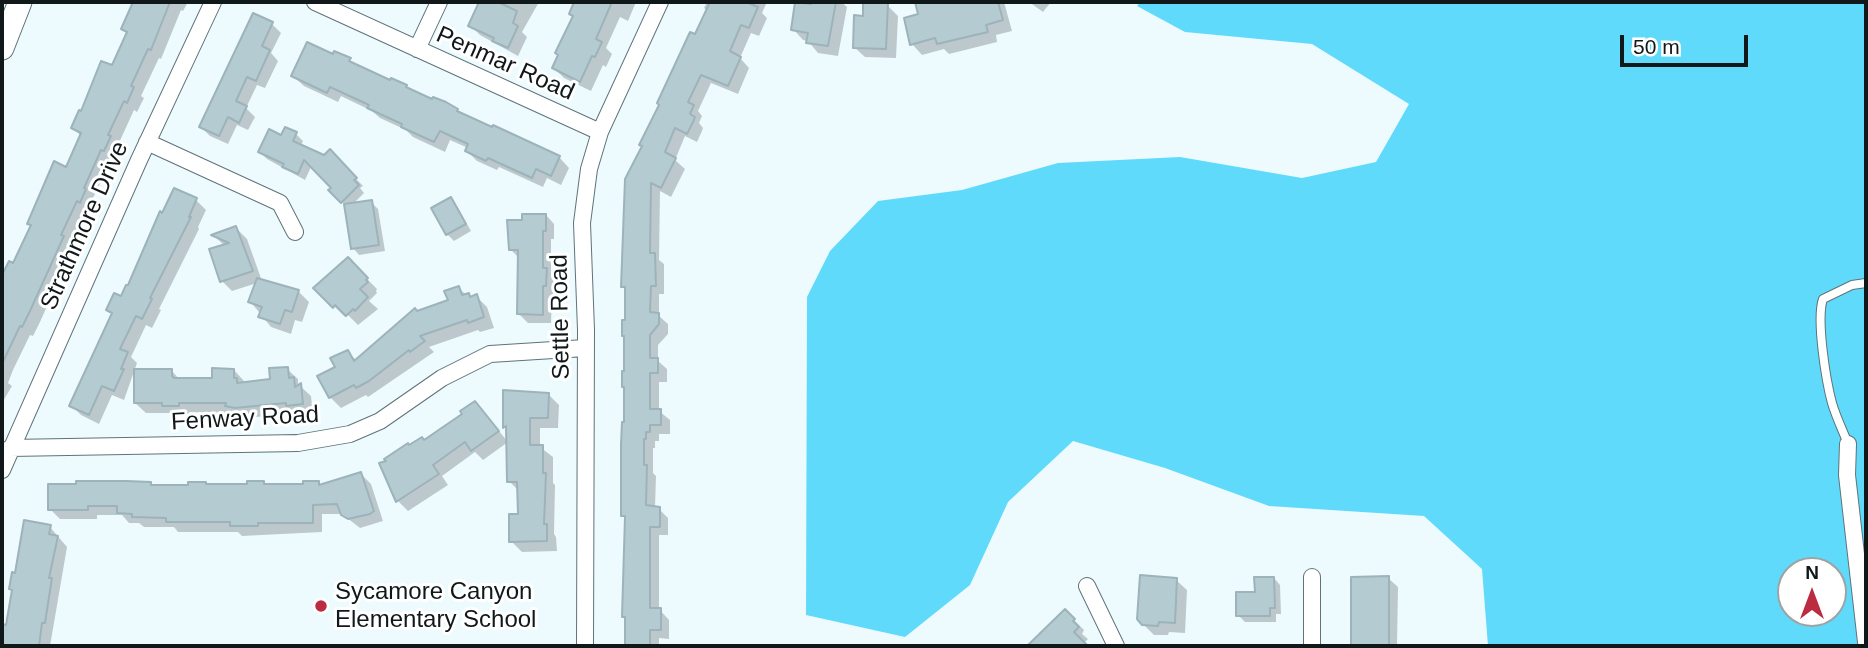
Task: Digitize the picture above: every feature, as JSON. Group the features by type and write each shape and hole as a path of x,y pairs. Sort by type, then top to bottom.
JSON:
{"street":[{"path":"2,48 20,2"},
{"name":"Strathmore Drive","path":"2,470 147,142 213,2"},
{"name":"Penmar Road","path":"315,2 600,132"},
{"path":"417,49 439,2"},
{"name":"Settle Road","path":"585,646 585,348 582,223 589,169 600,132 660,2"},
{"path":"147,142 280,203 295,232"},
{"name":"Fenway Road","path":"10,448 298,443 350,434 380,421 442,378 490,354 585,348"},
{"path":"1848,444 1847,475 1866,642"},
{"path":"1312,577 1312,646"},
{"path":"1087,586 1116,646"}],"lane":[{"path":"1848,444 1832,401 1820,307 1823,299 1852,285 1866,283"}],"shaded area":[{"path":"1140,2 1866,2 1866,646 1488,646 1482,569 1424,516 1269,506 1165,468 1073,441 1008,502 970,585 905,637 806,615 807,297 830,251 878,201 962,190 1058,163 1180,157 1302,178 1376,162 1409,104 1312,44 1185,32 1137,6"}],"building":[{"path":"133,2 170,2 151,50 148,49 131,86 134,87 127,103 124,101 108,135 111,136 104,151 101,150 84,188 86,189 80,203 77,201 61,235 64,236 30,311 2,364 2,275 9,261 13,263 31,225 27,224 54,161 66,167 81,133 71,128 79,110 81,111 101,61 112,65 127,32 121,29"},
{"path":"479,2 498,2 517,11 513,23 518,26 508,48 468,26"},
{"path":"574,2 612,2 596,39 602,42 580,82 552,68 558,55 555,53 573,16 569,14"},
{"path":"710,2 746,2 758,7 749,28 741,25 730,51 741,57 728,86 701,75 688,102 694,105 690,114 695,117 693,122 687,134 675,128 665,152 676,158 661,188 651,183 650,253 655,253 656,286 651,286 650,312 659,313 659,324 650,335 650,358 658,358 658,373 650,373 650,409 661,409 661,425 650,425 650,432 646,432 644,465 647,465 646,505 660,507 660,527 650,527 650,608 661,608 661,630 650,630 650,646 625,646 625,617 622,617 625,516 621,516 621,444 624,422 622,320 625,320 625,287 621,287 625,179 642,146 639,145 690,32 695,34"},
{"path":"795,2 836,2 828,46 806,43 808,33 791,30"},
{"path":"863,2 888,3 886,49 853,48 854,15 863,16"},
{"path":"915,2 998,2 1003,20 986,25 988,32 937,44 935,38 910,45 904,18 918,14"},
{"path":"253,13 273,22 262,46 270,50 256,81 247,77 236,101 247,106 239,123 228,117 219,136 199,127"},
{"path":"307,42 333,54 334,51 351,58 349,61 407,85 406,87 432,99 433,97 446,102 458,109 457,111 560,156 551,176 536,169 532,178 488,158 486,161 465,151 468,144 440,131 434,142 367,108 369,105 330,87 327,93 291,76"},
{"path":"285,127 297,132 293,141 324,155 330,149 357,178 354,180 359,185 341,203 328,190 331,188 304,160 298,174 258,152 269,129 281,135"},
{"path":"174,188 197,198 191,217 142,319 136,316 120,349 128,352 114,391 102,386 89,415 69,406 112,313 106,310 114,293 121,296 128,285 160,211 162,213"},
{"path":"451,197 466,224 446,235 431,208"},
{"path":"372,200 379,245 351,249 344,204"},
{"path":"522,214 546,214 543,268 547,268 546,286 543,286 543,315 517,314 518,250 509,250 507,220 522,220"},
{"path":"236,226 253,271 220,282 209,249 229,243 211,235"},
{"path":"348,257 368,278 368,282 360,289 368,297 346,316 335,305 333,308 313,288"},
{"path":"257,278 299,290 292,312 285,310 280,324 258,317 262,307 248,302"},
{"path":"459,286 462,295 469,293 470,297 477,294 484,317 420,336 425,341 369,381 356,388 354,385 329,398 317,376 335,367 330,358 348,350 354,361 415,308 417,311 448,300 444,291"},
{"path":"288,367 289,378 294,377 295,387 301,383 303,404 235,408 225,406 226,403 179,403 179,406 162,406 162,403 134,403 134,369 172,369 174,378 212,378 212,368 234,369 237,383 270,379 269,368"},
{"path":"503,390 549,393 548,418 530,418 530,445 543,445 543,473 546,473 544,524 547,524 547,541 509,542 509,514 518,514 517,482 507,482"},
{"path":"475,401 499,431 471,451 465,442 433,465 439,474 396,502 379,463 386,461 384,459 408,443 409,445 422,437 424,440 462,414 460,411"},
{"path":"361,472 374,511 348,519 341,515 337,504 313,505 313,523 258,523 258,526 230,526 230,522 166,522 166,518 132,517 132,514 117,513 117,506 88,506 88,510 48,510 48,484 126,481 151,482 151,485 188,485 188,482 247,484 247,481 264,481 264,484 303,484 303,481 319,481 319,485"},
{"path":"24,520 51,525 49,534 58,536 49,578 52,578 45,623 42,623 39,646 2,646 2,624 6,625 12,590 9,589 12,572 15,573"},
{"path":"1140,575 1177,578 1175,623 1142,625 1137,619"},
{"path":"1389,576 1389,646 1351,646 1351,577"},
{"path":"1254,577 1274,577 1275,608 1270,608 1270,616 1236,616 1236,592 1255,592"},
{"path":"1065,609 1079,627 1074,632 1088,646 1027,646"}],"place":[{"name":"Sycamore Canyon Elementary School","path":"321,606"}]}
